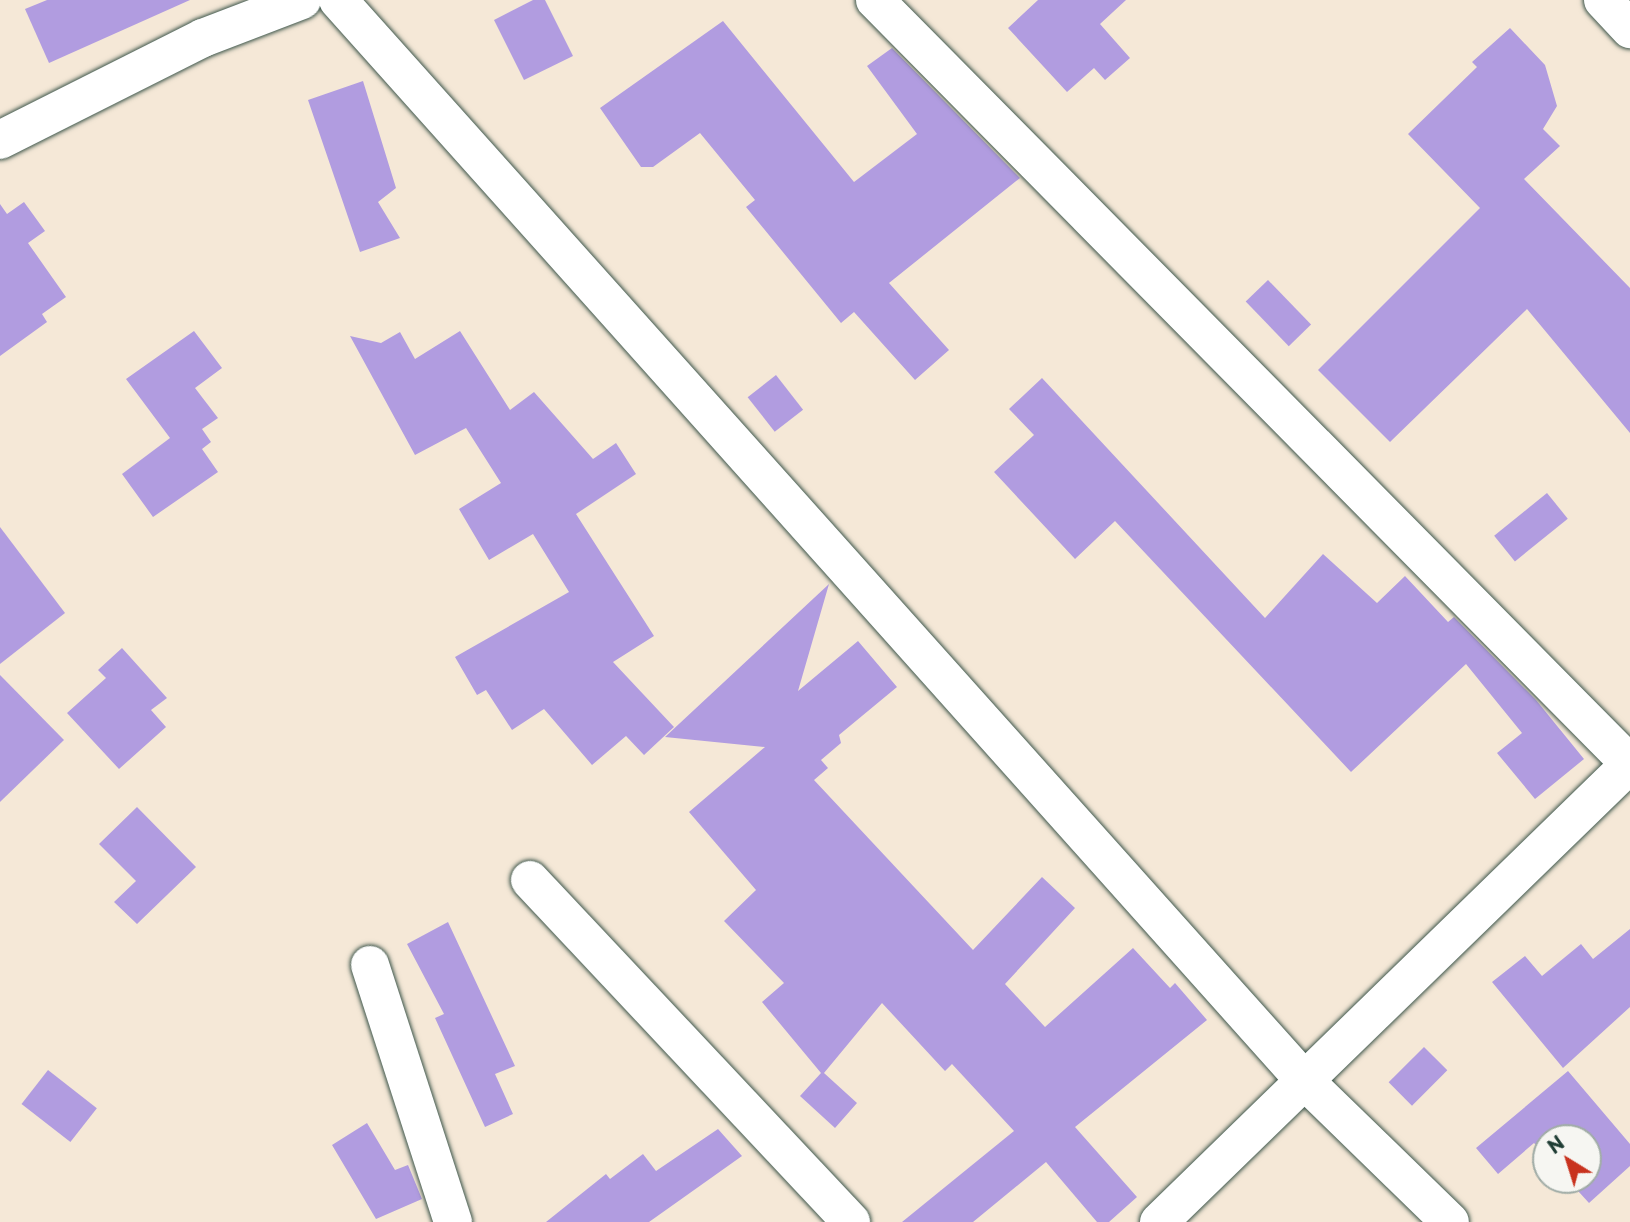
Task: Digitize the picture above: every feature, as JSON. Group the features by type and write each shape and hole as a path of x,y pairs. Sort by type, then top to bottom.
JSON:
{"street":[{"path":"0,140 203,38 302,0"},
{"path":"338,0 1305,1081 1450,1222"},
{"path":"875,0 1630,764 1159,1222"},
{"path":"1602,0 1630,29"},
{"path":"530,880 851,1222"},
{"path":"370,965 453,1222"}],"building":[{"path":"47,0 190,0 49,63 25,9"},
{"path":"533,0 545,0 573,56 524,80 494,20"},
{"path":"1038,0 1126,0 1100,24 1130,58 1105,80 1094,68 1067,92 1008,28"},
{"path":"723,21 854,182 917,134 867,66 892,48 1020,178 889,283 949,350 915,380 854,312 841,323 746,207 755,200 700,133 653,167 641,167 600,108"},
{"path":"1510,28 1545,65 1557,106 1543,129 1560,146 1524,179 1630,288 1630,433 1527,309 1390,442 1318,370 1480,208 1408,134 1477,67 1472,62"},
{"path":"363,81 396,188 378,202 400,238 360,252 308,100"},
{"path":"24,202 45,231 28,243 66,297 42,314 47,322 0,356 0,204 7,214"},
{"path":"1268,280 1311,325 1289,346 1246,302"},
{"path":"194,331 222,368 195,388 218,418 202,429 211,442 202,449 218,472 153,517 122,474 170,438 126,379"},
{"path":"460,331 510,410 534,392 593,459 616,443 636,474 576,514 654,636 613,662 674,727 644,755 626,736 592,765 544,709 512,730 486,690 477,695 455,657 569,592 533,534 489,560 459,509 501,483 466,428 415,455 350,336 381,343 400,332 415,359"},
{"path":"776,375 803,410 775,432 748,397"},
{"path":"1042,378 1265,618 1323,554 1377,603 1405,576 1448,622 1454,617 1536,700 1584,759 1535,799 1497,753 1522,733 1466,664 1351,772 1115,521 1075,559 994,472 1034,435 1009,409"},
{"path":"1547,493 1568,519 1515,561 1494,536"},
{"path":"0,527 65,613 0,664"},
{"path":"829,584 798,691 858,641 897,687 839,735 841,743 821,760 828,768 814,780 973,950 1042,877 1075,908 1005,984 1045,1027 1133,948 1170,988 1175,983 1207,1020 1075,1127 1137,1197 1109,1222 1097,1222 1046,1162 973,1222 902,1222 1014,1131 952,1064 945,1071 882,1003 824,1073 857,1103 835,1128 800,1096 821,1073 762,1002 784,983 724,921 756,890 689,812 765,747 665,737"},
{"path":"122,648 167,698 151,710 166,727 119,769 67,713 106,678 98,670"},
{"path":"0,675 64,740 0,802"},
{"path":"137,807 196,867 137,924 114,902 136,881 99,844"},
{"path":"448,922 515,1066 495,1074 513,1114 485,1127 435,1018 444,1014 407,944"},
{"path":"1630,929 1630,1007 1563,1068 1492,982 1525,956 1542,976 1581,944 1593,959"},
{"path":"1424,1047 1447,1070 1412,1106 1389,1082"},
{"path":"48,1070 97,1108 70,1142 22,1104"},
{"path":"1568,1071 1630,1144 1630,1166 1602,1191 1602,1124 1532,1124 1532,1145 1498,1174 1476,1148"},
{"path":"367,1123 395,1170 408,1165 422,1199 376,1219 332,1145"},
{"path":"718,1129 742,1156 649,1222 546,1222 606,1174 610,1179 643,1154 656,1171"},
{"path":"1581,1194 1599,1194 1589,1203"}]}
